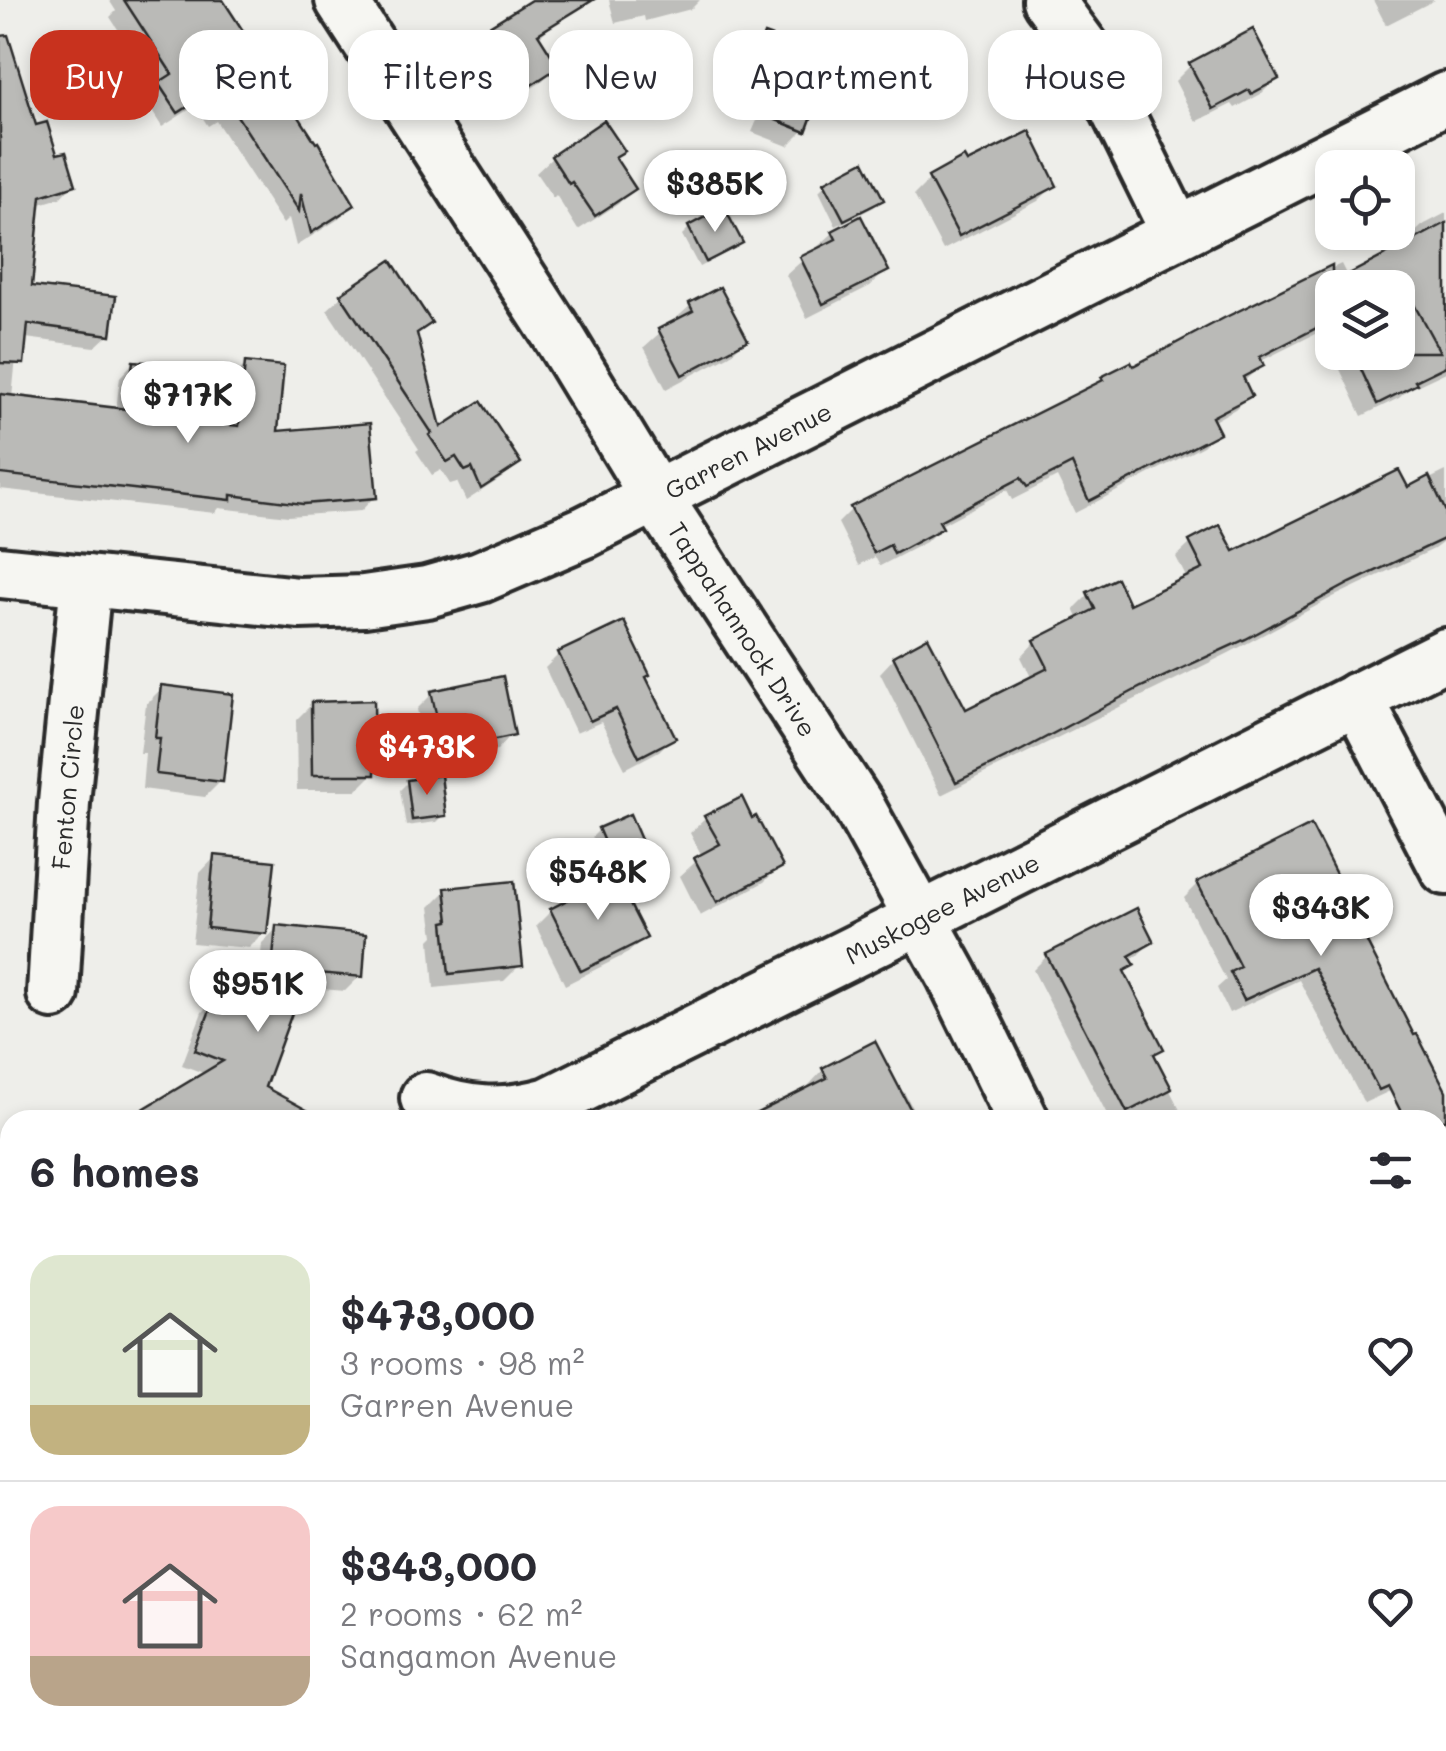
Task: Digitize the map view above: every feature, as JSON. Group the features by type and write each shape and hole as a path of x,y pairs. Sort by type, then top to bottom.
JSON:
{"street":[{"name":"Tappahannock Drive","path":"342,0 557,334 656,496 859,807 921,918 1019,1110"},
{"path":"1048,0 1090,58 1177,233"},
{"name":"Garren Avenue","path":"0,572 299,604 412,594 480,576 585,532 1446,98"},
{"name":"Fenton Circle","path":"53,993 64,802 86,581"},
{"name":"Muskogee Avenue","path":"522,1110 550,1102 1446,654"},
{"path":"1357,698 1446,869"},
{"name":"Muskogee Avenue","path":"426,1098 467,1110"}],"building":[{"path":"124,0 223,0 243,30 179,30 178,113 159,84 172,74 159,54 159,30 143,30"},
{"path":"531,0 593,0 538,34 549,51 549,74 529,87 529,30 483,30"},
{"path":"1253,29 1279,79 1213,109 1189,63"},
{"path":"8,35 30,106 30,120 36,125 47,122 57,154 66,152 76,185 41,196 32,286 116,296 111,335 28,324 24,364 0,363 0,36"},
{"path":"240,120 301,120 355,205 311,233 301,193 299,211"},
{"path":"604,120 625,151 615,157 636,189 595,216 551,156"},
{"path":"776,120 810,120 806,132"},
{"path":"1030,131 1057,186 959,236 928,177 964,157 967,162"},
{"path":"864,161 884,200 844,220 824,182"},
{"path":"724,207 743,243 706,262 688,226"},
{"path":"861,216 889,271 823,304 800,257 836,239 832,231"},
{"path":"1446,223 1446,366 1377,404 1361,370 1415,370 1415,352 1440,352 1415,306 1415,270 1357,270 1395,250 1415,250 1415,239"},
{"path":"391,260 432,323 417,333 441,427 481,401 521,463 481,489 472,468 465,471 456,457 447,462 340,294"},
{"path":"1315,273 1315,329 1260,357 1264,366 1243,377 1252,396 1212,417 1220,433 1089,501 1072,464 1027,487 1021,478 939,521 943,528 894,554 890,545 874,553 850,507"},
{"path":"720,287 748,340 682,375 658,329 693,311 689,303"},
{"path":"133,361 165,364 159,418 239,426 245,362 284,366 278,431 370,423 377,498 303,504 231,495 231,500 0,474 0,394 127,409"},
{"path":"1399,470 1408,487 1429,476 1446,512 1446,538 956,782 893,656 928,637 966,709 1048,668 1034,640 1095,609 1087,592 1117,578 1129,604 1203,569 1189,541 1220,525 1234,551"},
{"path":"624,621 676,738 639,757 616,709 590,721 558,652"},
{"path":"503,676 515,735 444,750 431,691"},
{"path":"161,685 233,694 223,782 156,774 160,738 155,738"},
{"path":"374,700 375,775 312,775 311,702"},
{"path":"441,775 446,816 412,820 407,780"},
{"path":"742,797 783,867 717,902 694,858 720,844 704,816"},
{"path":"630,814 645,849 613,863 598,828"},
{"path":"1311,825 1414,1035 1417,1034 1446,1091 1446,1110 1400,1110 1388,1086 1379,1090 1314,968 1244,1000 1230,972 1240,967 1197,882"},
{"path":"214,855 275,861 267,934 207,928"},
{"path":"615,875 647,938 581,971 550,909"},
{"path":"514,881 523,966 449,974 445,888"},
{"path":"1137,908 1154,942 1129,956 1135,965 1124,971 1164,1049 1154,1054 1172,1089 1126,1110 1046,954"},
{"path":"276,925 366,934 363,977 307,972 265,1087 307,1110 142,1110 223,1061 195,1050 216,994 268,1013"},
{"path":"875,1041 911,1110 763,1110 827,1078 822,1068"}]}
